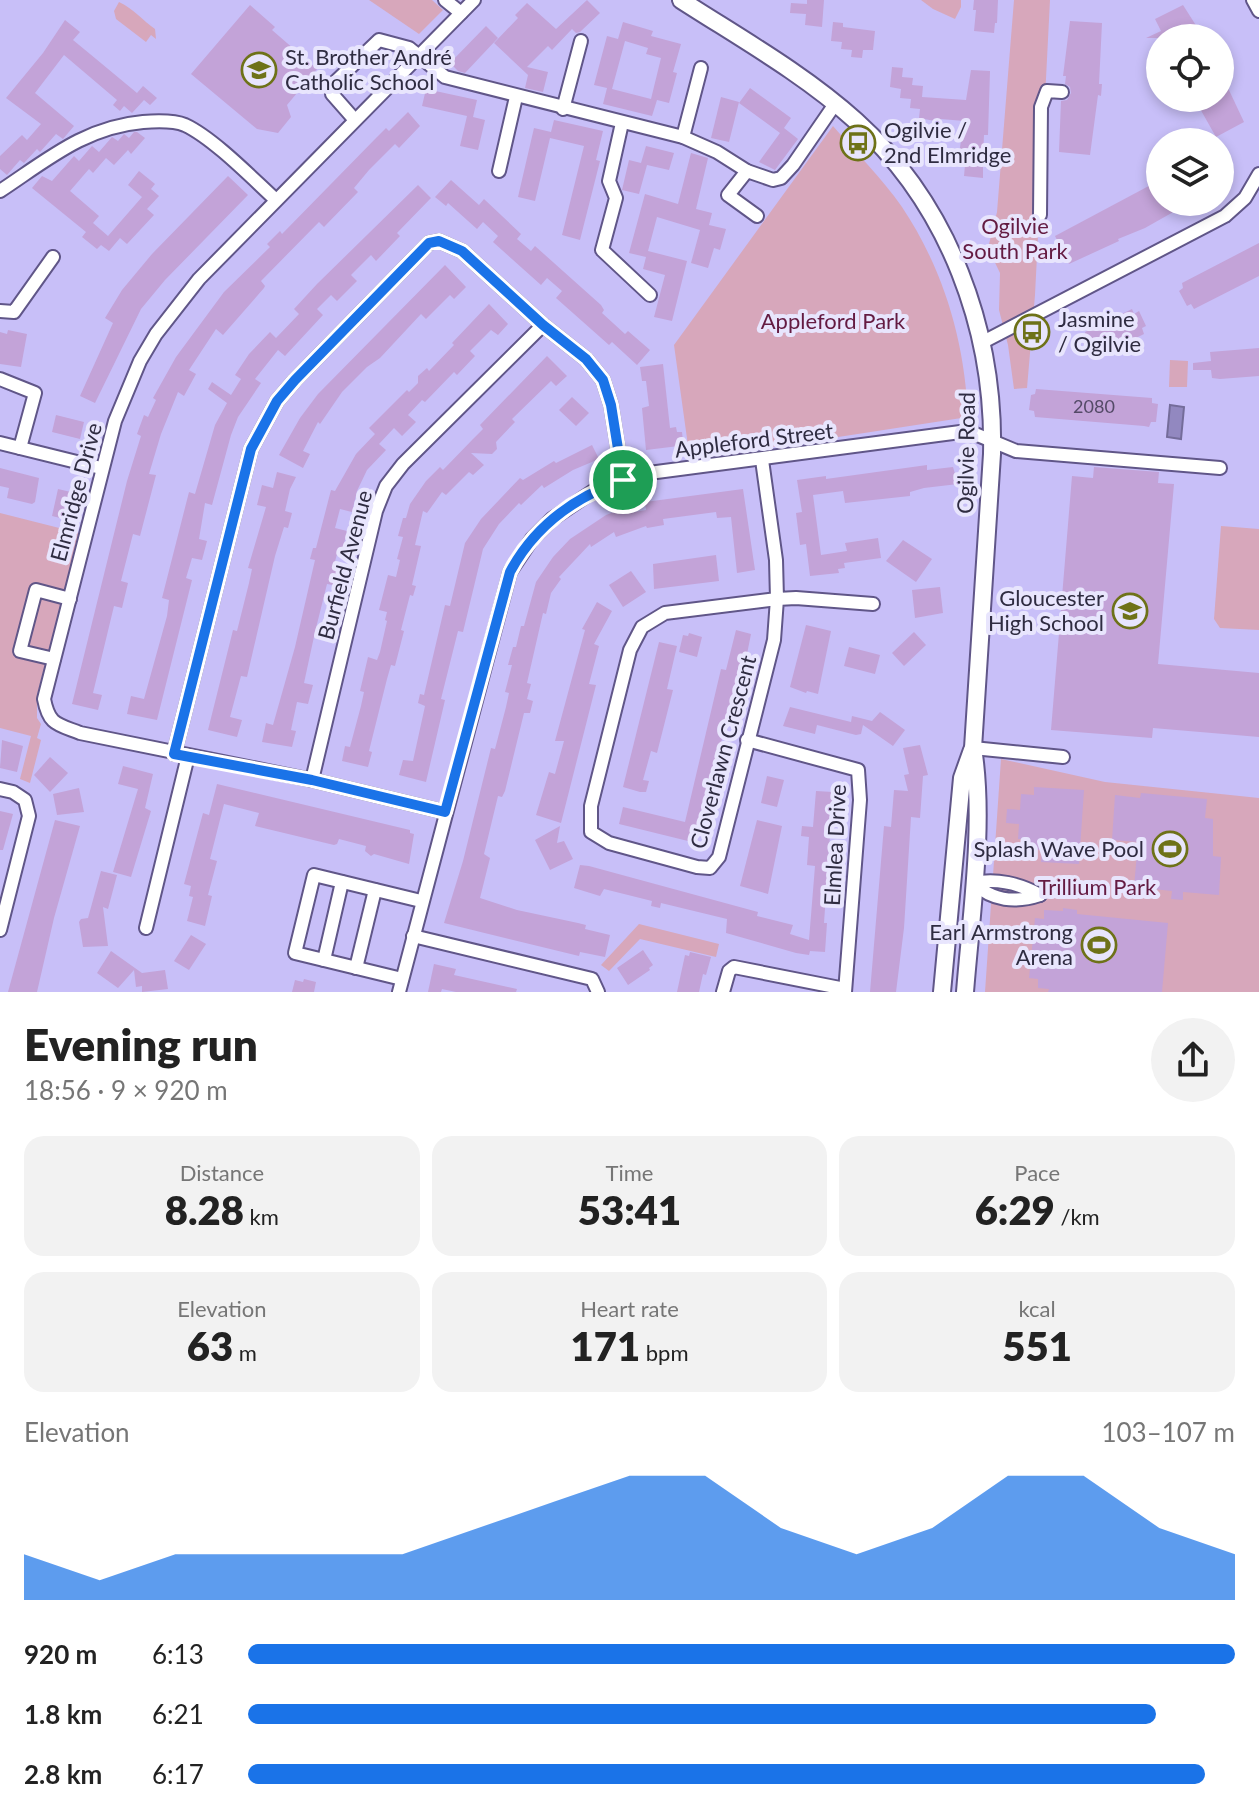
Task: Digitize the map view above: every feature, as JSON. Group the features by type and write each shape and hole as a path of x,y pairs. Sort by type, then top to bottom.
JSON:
{"main road":[{"name":"Ogilvie Road","path":"681,0 787,69 869,133 923,201 961,274 983,342 989,375 992,440 973,748 978,779 965,992"},
{"name":"Ogilvie Road","path":"942,992 962,778 973,748"},
{"path":"953,882 974,883"}],"street":[{"path":"445,0 461,13"},
{"name":"Elmridge Drive","path":"445,812 312,780 80,733 55,724 47,715 44,699 101,468 126,390 156,334 199,279 474,0"},
{"path":"1253,0 1259,11"},
{"path":"354,119 332,94 332,85 379,40 409,48 445,77 683,137 767,180 781,178 793,165 835,104"},
{"path":"563,109 581,41"},
{"path":"683,137 701,68"},
{"path":"1040,215 1041,107 1047,91 1062,92"},
{"path":"499,171 516,97"},
{"path":"0,191 87,134 120,124 155,121 183,124 201,135 276,200"},
{"path":"622,123 609,181 616,198 602,250 650,295"},
{"path":"747,171 728,195 757,216"},
{"path":"983,342 1225,216 1245,198 1259,174"},
{"path":"146,928 181,755 251,449 277,401 295,380 429,243 439,241 462,251 543,325 586,359 603,380 611,405 623,480"},
{"path":"0,311 14,312 53,257"},
{"name":"Burfield Avenue","path":"312,780 376,511 386,486 403,464 543,325"},
{"path":"0,379 35,393 20,448"},
{"name":"Appleford Street","path":"401,986 510,572 532,539 552,519 595,490 649,473 968,431 1016,451 1220,468"},
{"path":"0,443 101,468"},
{"name":"Cloverlawn Crescent","path":"762,460 776,560 777,599 774,640 719,857 710,868 697,867 609,843 591,832 591,806 630,650 642,627 665,613 777,599"},
{"path":"54,659 20,651 36,590 70,599"},
{"path":"777,599 873,604"},
{"name":"Elmlea Drive","path":"723,992 729,971 734,967 845,990 860,800 858,770 747,740"},
{"path":"973,748 1063,757"},
{"path":"0,789 13,792 25,800 29,816 0,930"},
{"path":"401,986 356,968 295,953 314,875 421,901"},
{"path":"324,960 342,882"},
{"path":"356,968 375,890"},
{"path":"413,936 592,979 598,992"}],"green space":[{"path":"369,0 432,0 443,10 419,34"},
{"path":"921,0 961,0 961,7 955,19"},
{"name":"Ogilvie South Park","path":"1014,0 1050,0 1035,295 1027,388 1014,389 999,310 1000,273 988,248 997,212"},
{"path":"119,2 155,29 156,39 151,35 146,42 116,19 114,11"},
{"name":"Appleford Park","path":"833,126 894,196 930,256 957,334 968,417 690,460 674,345"},
{"path":"1170,360 1188,361 1187,387 1169,387"},
{"path":"0,513 79,533 37,695 37,718 41,724 37,738 41,740 30,783 20,779 31,736 0,728"},
{"path":"1221,526 1259,529 1259,630 1220,628 1214,619"},
{"name":"Trillium Park","path":"1001,759 1105,782 1259,798 1259,992 985,992"},
{"path":"639,924 719,944 716,957 640,939 609,971 601,965"}],"shaded area":[{"path":"1170,405 1184,407 1181,439 1167,437"}],"building":[{"path":"587,0 600,13 580,32 572,29 552,50 548,46 527,67 548,72 543,92 525,88 528,75 494,43 518,18 515,15 527,3 556,29"},
{"path":"807,0 824,0 822,27 805,25 806,14 790,13 791,3 807,4"},
{"path":"974,0 998,0 994,33 974,31"},
{"path":"250,5 275,27 272,30 317,69 287,105 291,117 278,133 257,129 191,74"},
{"path":"1183,5 1195,24 1158,24 1155,19"},
{"path":"65,20 80,32 73,40 137,93 143,86 157,98 150,105 144,100 132,113 124,106 120,111 113,105 117,100 64,55 35,93 74,126 63,139 56,134 40,152 37,149 24,163 20,160 7,175 0,169 0,156 22,135 27,140 41,124 6,98"},
{"path":"1070,21 1102,23 1101,96 1098,95 1090,155 1059,152 1061,101 1067,100 1071,93 1070,87 1065,84 1066,76 1063,76"},
{"path":"623,22 653,31 651,36 681,44 669,103 657,100 652,116 603,104 607,88 594,85 607,36 618,39","holes":["625,41 648,48 646,54 661,58 651,99 612,89"]},
{"path":"833,22 843,23 843,27 875,31 873,50 863,50 862,58 851,57 852,50 841,49 842,42 831,41"},
{"path":"486,26 498,38 465,73 458,71 450,63"},
{"path":"892,67 903,68 902,77 913,78 912,85 923,86 922,97 966,100 971,70 990,71 983,178 964,176 965,165 960,165 964,121 941,119 940,122 919,118 920,109 910,108 911,99 900,98 901,89 890,87"},
{"path":"750,88 791,118 784,128 798,139 775,170 759,162 780,133 739,103"},
{"path":"426,89 477,100 473,117 485,120 478,150 460,146 467,116 422,106"},
{"path":"721,97 739,102 729,142 711,138"},
{"path":"1234,101 1244,122 1233,128 1211,128 1202,112 1234,112"},
{"path":"408,112 420,126 399,148 395,144 369,170 354,188 358,192 324,227 319,222 261,281 264,288 223,335 216,329 189,370 196,374 184,396 178,392 149,474 156,475 140,536 133,534 121,581 128,583 122,608 114,606 93,693 102,695 98,710 72,704 141,436 137,434 176,357 224,292 270,247 267,244 280,231 282,234 386,128 389,131"},
{"path":"554,120 603,131 596,160 600,161 580,240 562,235 584,146 550,138 535,201 518,197 534,128 551,132"},
{"path":"134,132 145,138 131,154 128,150 114,165 106,158 93,173 89,169 70,191 99,216 93,223 108,236 142,197 128,185 139,171 155,184 151,189 159,196 147,209 154,215 127,244 120,238 109,251 101,245 97,249 82,237 86,232 32,188 42,176 52,181 74,156 79,161 92,146 99,152 112,137 118,141 124,134 129,138"},
{"path":"646,146 674,153 669,170 647,165 639,194 622,190 629,160 641,163"},
{"path":"691,153 708,158 696,209 712,213 709,225 726,229 720,250 714,248 708,268 691,263 700,230 657,217 648,251 687,261 672,321 654,317 665,275 643,269 646,257 629,253 645,194 678,204"},
{"path":"228,176 248,195 141,309 95,403 80,396 113,323 105,318 122,290 152,254"},
{"path":"451,180 479,205 484,199 521,234 517,239 531,251 535,246 601,305 602,313 625,334 628,331 650,350 637,365 612,342 609,345 556,298 562,291 547,278 541,285 493,242 498,236 483,222 477,229 448,203 446,206 435,197"},
{"path":"418,185 431,198 397,233 400,236 376,261 371,255 351,275 357,281 337,301 331,295 317,309 323,315 285,356 278,350 255,379 261,383 238,417 212,505 205,503 199,539 207,541 202,560 192,558 186,578 192,580 157,720 127,714 131,696 144,699 167,616 169,600 162,598 189,492 195,494 215,425 227,403 208,389 212,382 231,395 241,379 235,375 249,354 270,332 276,338 299,314 294,309 317,284"},
{"path":"1146,187 1146,216 1166,216 1069,264 1055,236"},
{"path":"1259,243 1259,276 1194,309 1191,304 1187,306 1179,291 1183,288 1182,283"},
{"path":"445,265 466,287 454,299 450,295 426,319 421,314 380,358 342,392 320,424 318,422 303,451 310,454 303,468 279,455 318,394"},
{"path":"489,304 508,324 498,335 491,330 470,351 475,356 457,375 454,372 425,402 422,400 408,415 416,422 402,436 394,428 379,444 386,450 367,470 352,512 340,509 335,528 347,531 334,565 342,567 338,586 327,584 315,632 304,683 313,685 308,704 297,702 291,730 296,731 292,747 262,742 266,723 273,725 295,647 315,560 310,559 313,548 316,548 331,490 335,491 356,454 375,434 369,428 418,383 418,376 427,368 429,371"},
{"path":"1132,309 1134,314 1139,311 1146,326 1142,328 1144,334 1098,357 1094,354 1090,356 1082,341 1086,338 1085,332"},
{"path":"8,330 27,334 21,367 0,364 0,332 7,334"},
{"path":"1259,348 1259,376 1220,379 1212,378 1211,370 1193,370 1193,363 1211,361 1210,352"},
{"path":"547,356 567,376 556,386 551,381 512,419 515,422 496,442 497,449 492,454 471,453 484,465 473,475 469,472 446,495 442,492 427,513 423,511 415,545 421,546 412,585 416,586 413,596 410,595 395,666 391,665 387,679 368,767 342,761 345,746 350,747 361,706 364,692 360,691 368,657 377,660 380,652 387,612 379,610 388,575 396,577 403,537 398,536 410,504 426,481 440,467 443,470 483,429 480,425"},
{"path":"663,364 670,428 676,427 677,432 682,432 683,441 678,442 679,446 646,450 642,408 649,406 646,381 642,381 640,367"},
{"path":"1036,389 1152,398 1152,403 1158,404 1156,422 1151,422 1149,427 1035,417 1034,411 1029,410 1031,395 1035,394"},
{"path":"572,397 589,413 576,426 559,410"},
{"path":"56,415 84,422 80,439 52,432"},
{"path":"592,445 599,459 544,488 542,485 499,524 483,549 463,632 458,631 441,699 445,700 426,782 399,775 403,760 413,761 425,706 418,703 420,694 424,695 445,605 450,606 465,543 481,519 520,478 523,480 554,461 556,463"},
{"path":"927,465 927,470 953,467 958,484 924,488 910,492 910,496 845,503 843,491 813,495 821,555 847,551 845,543 878,538 881,558 844,563 845,568 838,569 839,573 810,576 806,544 800,545 796,513 802,512 797,480"},
{"path":"1094,467 1159,472 1158,483 1174,484 1158,664 1259,673 1259,737 1153,728 1152,738 1051,730 1072,476 1093,478"},
{"path":"0,468 39,478 35,502 32,504 7,498 9,488 0,486"},
{"path":"277,472 296,477 285,511 292,513 275,556 247,677 241,676 230,717 242,720 237,737 208,730 233,630 237,631 252,569 248,568 266,507 257,505 262,485 273,488"},
{"path":"58,489 75,493 68,520 52,516"},
{"path":"743,489 755,570 737,573 731,517 717,518 716,512 663,519 664,525 646,526 616,537 614,532 591,547 590,544 559,577 561,579 551,593 546,614 543,613 527,683 531,684 527,699 533,701 530,713 524,713 505,791 502,797 498,796 484,854 490,858 480,898 517,910 586,925 585,929 610,935 605,957 580,952 579,956 444,923 491,748 495,749 506,707 509,693 505,692 512,665 508,665 513,647 516,647 521,626 524,626 536,582 553,557 570,539 606,515 622,509 624,514 646,510 645,502"},
{"path":"903,540 932,559 916,582 886,561"},
{"path":"716,555 719,581 654,589 653,564"},
{"path":"631,571 646,592 623,607 609,585"},
{"path":"940,587 943,613 915,618 912,590"},
{"path":"597,602 612,611 594,644 599,646 589,684 596,685 561,823 536,815 549,772 555,774 564,741 555,741 585,630 582,629"},
{"path":"806,625 831,631 818,694 790,687"},
{"path":"736,630 751,634 741,680 737,679 732,697 737,698 732,716 728,715 694,841 619,824 623,807 685,822 721,669 726,670"},
{"path":"914,632 926,645 904,666 892,653"},
{"path":"689,633 702,637 697,657 679,652 683,635 688,636"},
{"path":"659,642 677,646 667,689 673,690 657,753 651,751 643,780 649,781 646,792 640,792 623,787"},
{"path":"849,647 880,655 875,674 844,666"},
{"path":"790,707 851,722 852,716 872,721 880,712 905,730 893,746 863,725 861,734 856,735 817,725 815,734 783,726"},
{"path":"2,740 23,746 17,772 0,768"},
{"path":"920,745 928,775 923,776 920,818 911,817 904,928 896,992 870,992 884,826 891,827 894,790 908,791 904,775 909,774 903,748"},
{"path":"50,757 68,773 50,792 34,775"},
{"path":"123,766 153,774 145,808 151,811 131,877 113,872 138,789 118,784"},
{"path":"767,776 784,780 777,807 761,803"},
{"path":"217,784 410,830 414,834 409,864 374,854 371,856 365,851 366,846 339,839 334,845 255,826 259,813 224,804 210,859 217,861 208,895 212,896 205,926 187,921 193,897 189,896 191,886 184,884 203,813 209,815"},
{"path":"1034,787 1084,790 1079,864 1041,862 1042,850 1029,849 1030,840 1018,839 1019,824 1006,823 1007,809 1020,810 1021,794 1034,795"},
{"path":"79,788 84,812 57,815 53,794"},
{"path":"816,791 833,792 824,923 827,923 825,952 810,951 809,955 796,953 726,933 727,919 661,903 660,908 651,906 652,901 604,889 600,896 574,888 580,865 589,866 758,912 757,916 793,925 790,934 809,940 815,866 807,865 809,837 801,836 802,826 813,827"},
{"name":"Splash Wave Pool","path":"1141,793 1207,799 1205,818 1213,819 1213,856 1221,857 1219,895 1183,892 1183,900 1171,899 1172,891 1134,887 1138,842 1112,840 1115,795 1140,798"},
{"path":"0,811 13,814 3,850 0,850"},
{"path":"55,820 80,826 37,992 8,992"},
{"path":"757,820 782,826 768,894 740,886"},
{"path":"560,826 557,843 564,841 573,859 550,870 535,840"},
{"path":"101,871 117,875 108,909 103,907 108,946 83,947 79,922 88,918"},
{"name":"Earl Armstrong Arena","path":"1063,908 1077,910 1077,914 1168,923 1162,992 1048,992 1049,989 1038,988 1038,979 1029,978 1035,918 1044,919 1044,910 1063,911"},
{"path":"191,935 206,944 189,970 174,961"},
{"path":"643,950 653,965 628,985 617,968"},
{"path":"111,951 142,973 165,970 168,989 142,992 142,986 136,987 134,970 118,988 97,973"},
{"path":"690,952 711,957 706,975 703,974 699,992 677,992 685,955 689,956"},
{"path":"434,964 456,969 454,975 517,989 516,992 456,992 442,989 441,992 428,992"},
{"path":"304,979 316,982 314,992 292,992 295,980 303,982"}],"place":[{"name":"St. Brother André Catholic School","path":"259,70"},
{"name":"Ogilvie / 2nd Elmridge","path":"858,143"},
{"name":"Jasmine / Ogilvie","path":"1032,332"},
{"name":"Gloucester High School","path":"1130,611"},
{"name":"Splash Wave Pool","path":"1170,849"},
{"name":"Earl Armstrong Arena","path":"1099,945"}],"route":[{"path":"439,241 462,251 543,325 586,359 603,380 611,405 623,480 595,490 552,519 532,539 510,572 445,812 242,765 174,754 251,449 277,401 295,380 429,243 439,241"}]}
